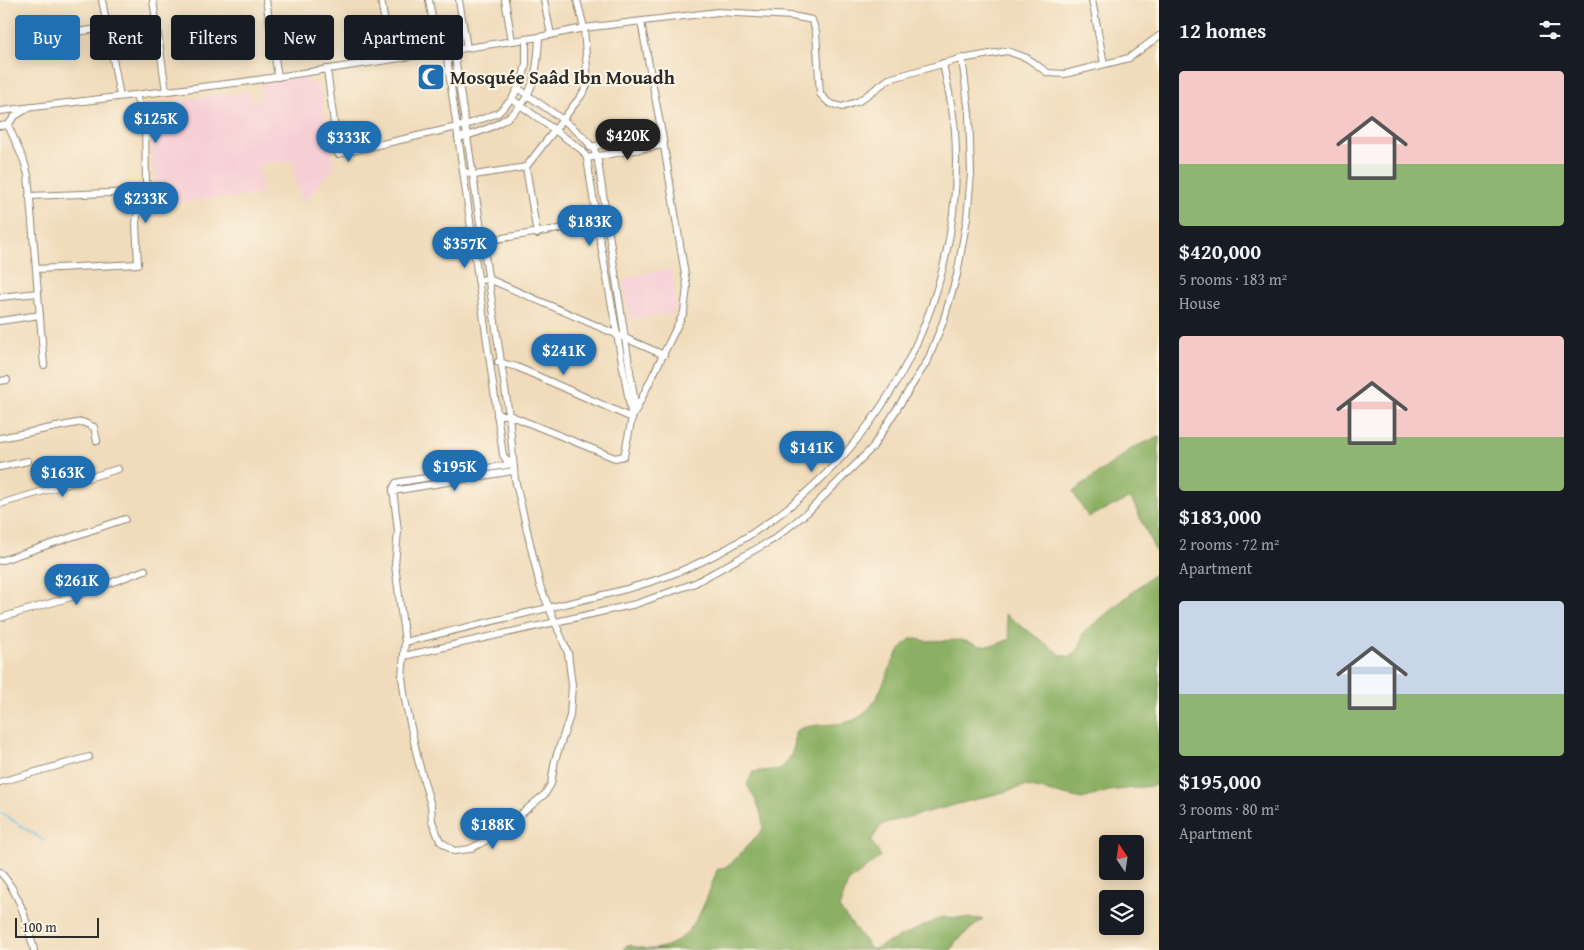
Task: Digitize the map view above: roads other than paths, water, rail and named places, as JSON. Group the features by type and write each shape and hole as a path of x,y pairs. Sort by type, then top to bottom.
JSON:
{"street":[{"path":"102,0 105,15"},
{"path":"153,0 166,91"},
{"path":"266,0 278,77"},
{"path":"381,0 384,15"},
{"path":"429,0 433,15"},
{"path":"459,0 467,48"},
{"path":"505,0 512,41"},
{"path":"544,0 551,35"},
{"path":"463,171 474,175 526,167 588,84 584,28 577,0"},
{"path":"1092,0 1104,64"},
{"path":"463,49 584,28 718,12 792,16 812,20 816,32 820,94 829,103 842,108 859,101 889,79 962,58 1007,51 1027,58 1048,73 1065,74 1129,58 1159,36"},
{"path":"497,415 508,415 615,458 624,456 633,413 664,355 684,312 687,287 664,145 641,22"},
{"path":"458,138 468,136 504,121 522,106 528,96 538,66 539,37"},
{"path":"327,69 338,154 457,128 498,113 519,89 526,63 526,39"},
{"path":"404,656 661,597 695,583 774,538 809,511 872,448 928,360 943,322 957,274 968,218 970,174 969,113 962,58"},
{"path":"113,60 120,96"},
{"path":"0,111 278,77 385,60"},
{"path":"444,60 457,128 504,457 513,466"},
{"path":"456,60 484,242 508,415 513,466 542,593 568,653 572,695 570,716 555,760 551,784 542,797 508,827 486,842 462,851 454,851 442,844 432,821 431,806 416,754 405,700 402,677 405,642 395,565 398,531 393,491 398,482 513,466"},
{"path":"405,642 638,587 719,554 757,530 819,480 850,447 881,408 905,368 924,330 938,291 948,248 955,182 955,129 943,63"},
{"path":"519,89 562,120 593,146 597,155 625,338 633,413"},
{"path":"136,95 145,125 146,184 142,191"},
{"path":"512,99 582,150 587,158 617,334 633,413"},
{"path":"0,126 8,125 15,116 30,107"},
{"path":"8,125 24,161 29,196 44,365"},
{"path":"582,150 593,146 662,134"},
{"path":"587,158 664,145"},
{"path":"526,167 536,234"},
{"path":"29,196 136,192 140,196 136,223 138,264 36,269"},
{"path":"472,243 608,221"},
{"path":"478,280 489,279 664,355"},
{"path":"0,297 38,293"},
{"path":"0,321 40,315"},
{"path":"490,362 500,361 633,413"},
{"path":"0,438 82,422 94,426 98,441"},
{"path":"0,467 28,461"},
{"path":"393,491 459,480 513,466"},
{"path":"0,504 118,469"},
{"path":"459,472 459,480"},
{"path":"0,561 125,519"},
{"path":"0,618 78,595 145,570"},
{"path":"0,782 89,757"},
{"path":"0,872 19,903 34,950"}],"waterway":[{"path":"0,812 43,840"}],"place":[{"name":"Mosquée Saâd Ibn Mouadh","path":"431,77"}]}
